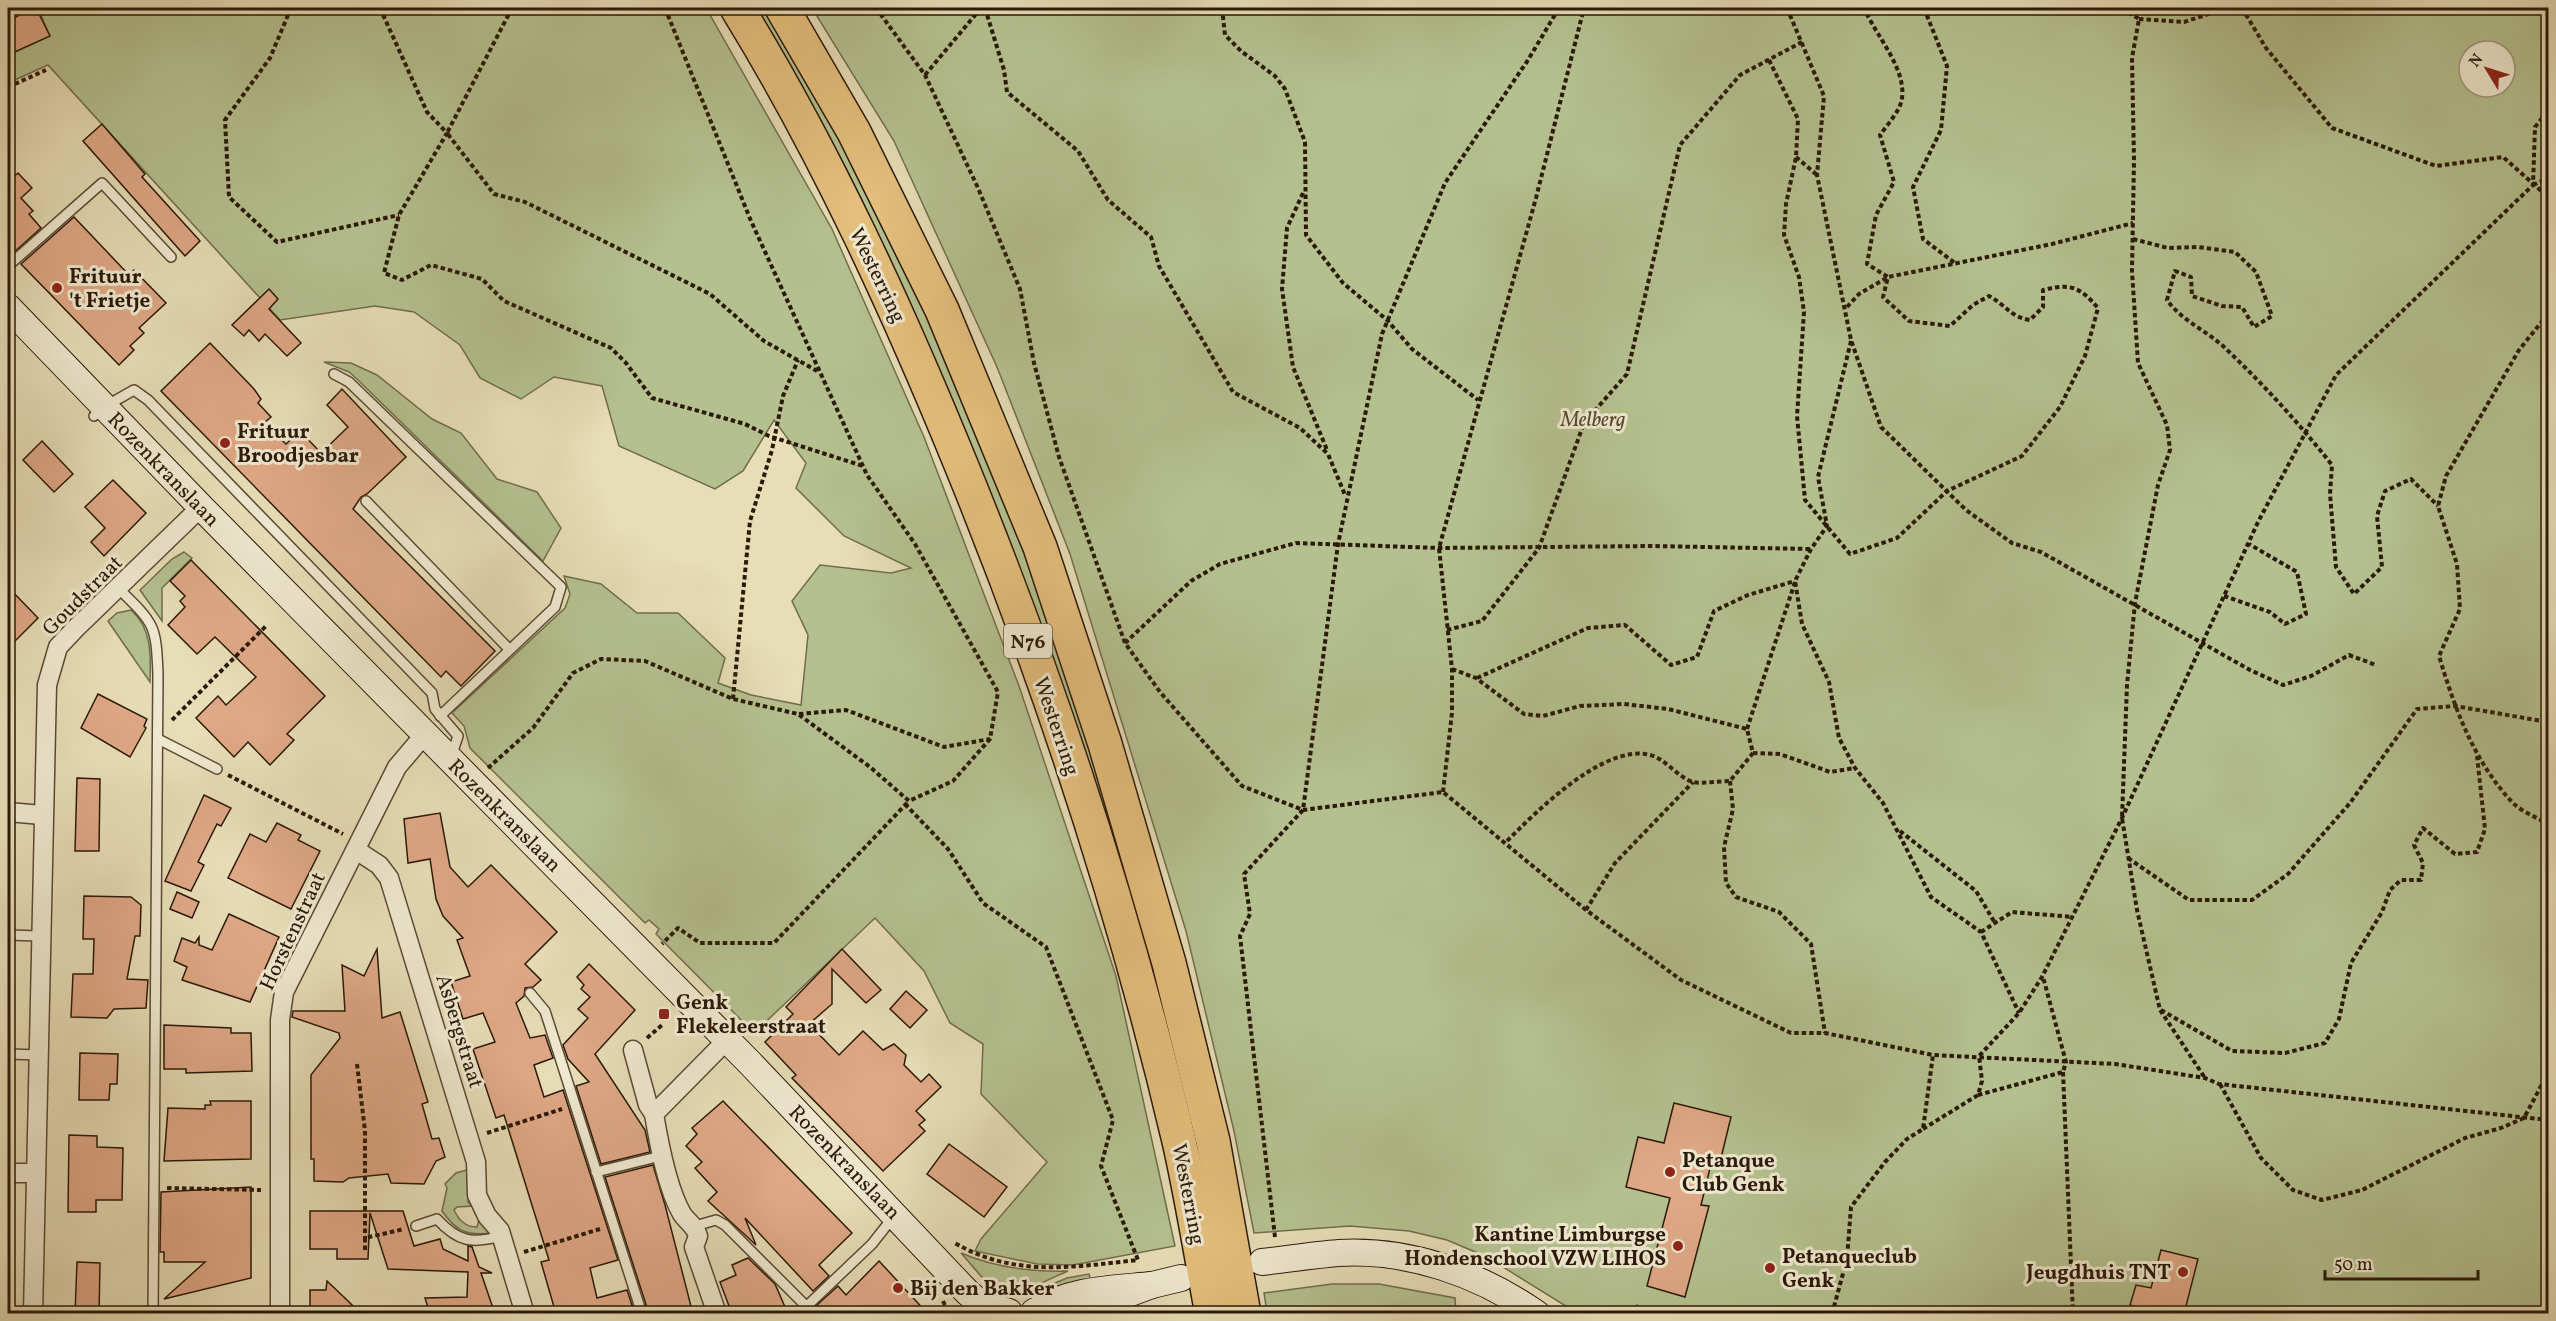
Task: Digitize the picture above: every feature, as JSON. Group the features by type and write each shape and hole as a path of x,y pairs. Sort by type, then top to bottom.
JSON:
{"highway":[{"name":"Westerring","path":"737,8 822,160 915,352 1005,572 1073,771 1136,972 1179,1144 1212,1314"},
{"name":"Westerring","path":"782,8 854,132 942,310 1040,547 1105,744 1169,963 1213,1141 1244,1314"}],"street":[{"name":"Rozenkranslaan","path":"8,307 99,411 196,512 427,731 722,1045 965,1314"},
{"name":"Rozenkranslaan","path":"8,326 99,411"},
{"name":"Goudstraat","path":"33,1314 40,1055 42,815 47,685 51,662 58,647 196,512"},
{"name":"Rozenkranslaan","path":"427,731 450,759 722,1045 905,1223 968,1293 979,1302 1021,1313"},
{"name":"Horstenstraat","path":"280,1314 280,1020 284,992 397,767 427,731"},
{"path":"8,812 42,815"},
{"name":"Asbergstraat","path":"357,850 379,865 389,878 476,1162 477,1195 501,1236 525,1314"},
{"path":"654,1114 722,1045"},
{"path":"633,1050 648,1105 654,1114 661,1156 683,1215 695,1226 698,1236 694,1247 717,1314"},
{"path":"8,1173 36,1173"},
{"path":"1262,1262 1341,1253 1404,1257 1459,1272 1517,1299 1537,1314"},
{"path":"1021,1313 1066,1296 1181,1278"},
{"path":"1074,1314 1152,1284"}],"lane":[{"path":"8,266 102,183 171,257"},
{"path":"334,374 349,382 561,587 555,607 509,649 427,731"},
{"path":"99,411 134,390 148,400 432,693 435,709 427,731"},
{"path":"366,501 509,649"},
{"path":"119,589 145,614 156,633 158,736 153,1314"},
{"path":"158,736 217,769"},
{"path":"8,935 40,936"},
{"path":"530,993 544,1011 642,1314"},
{"path":"8,1054 40,1055"},
{"path":"596,1172 661,1156"},
{"path":"416,1226 437,1219 448,1231 469,1241 501,1236"},
{"path":"695,1226 716,1220 725,1225 814,1314"},
{"path":"807,1306 872,1244 887,1225"}],"path":[{"path":"291,8 270,58 225,120 229,197 277,242 399,215"},
{"path":"380,8 427,112 494,194 525,202 710,294 764,341 818,371"},
{"path":"512,8 447,134 399,215 384,273 402,280 431,265 482,279 504,301 611,348 626,363 652,398 745,424 775,438 862,466"},
{"path":"662,944 678,927 700,943 774,943 907,802 953,781 990,739 998,692 915,544 862,466 751,221 665,8"},
{"path":"876,8 925,75 978,188 1020,289 1034,363 1059,457 1125,643 1160,692 1242,786 1303,810 1443,792 1586,910 1681,980 1791,1033 1825,1033 1933,1055 2115,1064 2205,1078 2219,1084 2548,1120"},
{"path":"925,75 983,8"},
{"path":"983,8 1004,70 1007,92 1078,152 1108,200 1151,237 1158,266 1233,392 1300,428 1328,454"},
{"path":"1222,8 1225,35 1241,51 1275,76 1285,89 1305,142 1306,235 1343,283 1387,320 1412,349 1478,400"},
{"path":"1275,1237 1240,936 1250,914 1244,874 1303,810 1346,497 1387,320 1445,183 1528,60 1559,8"},
{"path":"1443,792 1452,714 1452,669 1439,548 1478,400 1536,198 1584,8"},
{"path":"1787,8 1824,96 1817,175 1851,340 1881,427 1966,510 2012,543 2041,552 2135,603 2203,644 2283,685 2311,676 2349,655 2376,665"},
{"path":"1873,8 1866,12 1879,39 1898,68 1902,100 1880,135 1894,182 1876,215 1867,264 1888,277"},
{"path":"1924,8 1947,66 1941,130 1913,187 1923,239 1955,263"},
{"path":"2122,8 2139,19 2184,22 2227,8"},
{"path":"2241,8 2266,48 2332,128 2436,166 2503,157 2548,197"},
{"path":"2139,19 2132,58 2132,271 2138,363 2167,425 2170,450 2158,485 2135,603 2127,685 2122,818 2127,857 2160,1010 2205,1078"},
{"path":"1446,630 1482,621 1539,548 1584,423 1627,374 1680,145 1740,75 1802,42"},
{"path":"1769,60 1798,119 1796,157 1786,204 1784,235 1798,277 1804,312 1797,416 1805,500 1850,554 1897,538 1947,491 2022,456 2060,407 2085,356 2098,308 2084,291 2061,285 2043,290 2043,307 2030,320 2016,318 2000,301 1989,296 1973,305 1950,326 1909,321 1884,297 1888,277"},
{"path":"8,87 46,70"},
{"path":"2533,185 2535,127 2548,111"},
{"path":"1305,142 1303,195 1287,228 1282,290 1293,367 1346,497"},
{"path":"1796,157 1817,175"},
{"path":"1978,1095 1982,1081 1979,1056 2019,1013 2042,977 2122,818 2248,544 2336,375 2533,185 2548,178"},
{"path":"1846,307 1859,294 1888,277 2052,244 2133,223"},
{"path":"2133,240 2168,248 2198,247 2235,252 2256,272 2272,316 2254,327 2242,307 2222,306 2192,296 2191,278 2175,271 2167,300 2174,310 2222,345 2306,432 2332,465 2330,494 2336,567 2354,594 2382,567 2377,516 2385,491 2411,479 2438,506 2457,564 2460,609 2439,656 2454,706 2477,756 2514,804 2548,824"},
{"path":"2438,506 2446,476 2519,350 2548,314"},
{"path":"1753,753 1747,729 1795,581 1811,549 1827,526 1818,477 1851,340"},
{"path":"733,699 750,521 775,438 783,396 798,360"},
{"path":"1125,643 1191,581 1220,564 1296,543 1439,548 1652,546 1811,549"},
{"path":"2224,596 2270,612 2285,624 2306,614 2297,572 2248,544"},
{"path":"1476,678 1588,628 1625,625 1671,665 1697,657 1714,611 1748,596 1795,581"},
{"path":"1795,581 1802,624 1829,682 1839,738 1855,768 1883,803 1931,897 1982,932 2019,1013"},
{"path":"158,736 267,625"},
{"path":"487,768 533,728 573,673 601,659 645,661 733,699 798,714 846,710 944,747 990,739"},
{"path":"1452,669 1476,678 1524,714 1543,716 1580,706 1624,704 1668,709 1747,729"},
{"path":"2127,857 2189,900 2252,900 2288,874 2350,803 2417,709 2454,706 2548,722"},
{"path":"798,714 870,767 907,802 948,849 983,903 1046,947 1113,1120 1101,1166 1138,1260 1051,1269 994,1261 972,1254 950,1240"},
{"path":"1753,753 1780,753 1830,772 1855,768"},
{"path":"1753,753 1730,781 1733,808 1724,847 1726,883 1736,897 1779,912 1810,944 1825,1033"},
{"path":"1506,842 1545,803 1583,775 1628,754 1651,755 1693,782 1730,781"},
{"path":"2160,1010 2232,1051 2285,1053 2325,1043 2339,1019 2351,963 2382,912 2390,890 2401,880 2421,880 2423,863 2414,845 2423,828 2455,854 2477,852 2485,829 2477,756"},
{"path":"481,762 494,775"},
{"path":"217,769 343,834"},
{"path":"1586,910 1615,863 1693,782"},
{"path":"1899,831 1976,891 1995,923"},
{"path":"1982,932 2012,912 2073,917"},
{"path":"654,935 670,952"},
{"path":"2042,977 2066,1062 2063,1072 2073,1314"},
{"path":"1923,1129 1933,1055"},
{"path":"357,1064 365,1131 365,1250"},
{"path":"1832,1314 1847,1259 1851,1207 1885,1162 1907,1139 1978,1095 2063,1072"},
{"path":"2219,1084 2261,1158 2293,1190 2322,1200 2362,1190 2465,1138 2501,1128 2524,1118 2548,1072"},
{"path":"483,1134 575,1106"},
{"path":"154,1187 264,1190"},
{"path":"365,1239 416,1226"},
{"path":"523,1252 613,1226"}],"green space":[{"path":"38,8 706,8 832,229 924,437 1019,686 1116,976 1175,1246 1073,1265 1037,1264 975,1251 981,1239 1047,1162 981,1094 983,1044 950,1023 924,971 875,918 754,1033 656,934 659,929 649,920 645,923 470,748 464,726 452,713 565,608 570,594 564,576 601,584 637,613 678,613 725,658 718,683 751,695 801,705 808,635 792,601 820,565 891,573 911,568 844,536 796,488 806,463 774,420 743,471 715,489 619,446 602,386 554,377 521,399 480,378 460,345 414,312 375,306 280,320 48,65 8,83 8,55 50,36"},
{"path":"750,8 769,8 830,116 944,346 1063,650 1172,1023 1219,1241 1088,766"},
{"name":"Melberg","path":"812,8 2548,8 2548,1313 1635,1313 1637,1304 1634,1313 1577,1313 1487,1257 1447,1240 1409,1231 1350,1226 1254,1233 1234,1131 1186,931 1070,554 997,367 894,141"},
{"path":"324,362 351,363 377,375 432,419 461,433 497,479 537,492 561,528 543,561 358,380 349,372"},
{"path":"184,552 192,558 162,588 162,621 140,590 172,559"},
{"path":"131,610 138,617 147,634 150,653 150,682 108,621 117,613"},
{"path":"470,1169 468,1202 472,1206 457,1207 454,1210 463,1222 473,1227 477,1227 480,1216 491,1233 475,1234 462,1231 442,1211 447,1188 445,1184 456,1173"},
{"path":"961,1253 1014,1268 1068,1271 1022,1290 1004,1293 997,1291 987,1283"},
{"path":"1089,1274 1091,1283 1043,1297 1031,1293 1067,1278"},
{"path":"1332,1284 1379,1284 1455,1298 1456,1313 1267,1313 1264,1293"}],"building":[{"path":"15,8 36,8 50,36 8,55 8,21 18,16"},
{"path":"102,124 145,174 142,177 200,241 185,256 83,141"},
{"path":"18,173 32,188 21,198 33,211 29,214 41,228 12,254 8,250 8,182"},
{"path":"74,217 129,275 134,270 166,303 139,328 144,333 130,346 134,350 119,365 21,264"},
{"path":"269,289 278,299 269,309 301,343 287,356 265,334 259,341 249,330 244,336 232,325"},
{"path":"210,343 254,389 261,399 258,403 271,417 264,423 286,444 300,431 321,453 348,427 327,405 342,389 406,457 361,497 353,509 495,651 461,686 446,671 441,677 161,391"},
{"path":"42,441 73,474 54,492 23,460"},
{"path":"113,480 146,513 104,556 91,542 105,528 85,507"},
{"path":"191,560 325,696 287,734 294,740 270,765 248,742 234,757 196,718 218,696 226,705 256,677 215,637 197,654 168,625 185,607 180,601 185,596 170,581"},
{"path":"8,587 38,618 8,648"},
{"path":"98,694 147,719 144,726 146,728 130,757 81,728"},
{"path":"77,778 100,779 99,851 75,851"},
{"path":"204,795 231,808 221,826 217,824 198,862 204,865 191,891 165,881"},
{"path":"440,813 450,867 468,887 491,865 557,932 525,964 541,980 533,987 525,988 524,996 516,1003 530,1038 545,1035 553,1058 534,1065 544,1097 563,1090 618,1260 590,1268 597,1298 627,1290 635,1314 556,1314 541,1262 549,1260 504,1115 496,1118 473,1049 495,1042 483,1013 463,1019 451,982 470,976 457,940 463,938 443,916 436,899 430,859 408,863 404,819"},
{"path":"277,823 301,835 298,840 320,851 291,909 228,878 250,834 266,842"},
{"path":"177,892 199,902 192,918 170,909"},
{"path":"84,896 131,897 141,905 140,936 135,936 127,979 148,980 146,1008 114,1009 107,1018 71,1017 73,974 93,974 94,939 83,939"},
{"path":"229,914 279,937 250,1002 182,980 187,967 174,961 182,938 195,943 199,937 199,945 212,950"},
{"path":"377,949 382,1018 400,1012 428,1102 422,1104 432,1139 439,1138 445,1157 436,1161 424,1184 391,1183 388,1174 349,1178 343,1182 314,1181 314,1159 311,1159 311,1075 340,1038 339,1033 292,1017 293,1011 345,1011 342,965 364,976"},
{"path":"842,949 881,990 866,1003 832,969 832,1004 809,1024 839,1055 863,1031 883,1050 894,1044 906,1055 904,1065 921,1082 929,1074 941,1087 916,1111 925,1120 919,1125 925,1131 883,1171 792,1078 796,1075 765,1042 793,1014 786,1007"},
{"path":"589,964 635,1010 595,1054 645,1130 650,1152 601,1164 576,1086 589,1082 568,1059 563,1045 588,1018 578,1009 590,997 581,989 584,985 577,977"},
{"path":"906,991 927,1010 910,1028 890,1009"},
{"path":"164,1025 231,1028 231,1033 251,1033 252,1071 186,1073 186,1069 164,1069"},
{"path":"80,1053 118,1054 117,1084 110,1084 109,1100 79,1100"},
{"path":"210,1101 251,1101 251,1159 164,1161 168,1108 205,1109 205,1105 211,1105"},
{"path":"723,1101 852,1233 819,1265 829,1276 813,1291 745,1218 756,1245 708,1201 717,1192 695,1168 702,1162 686,1146 697,1134 692,1128"},
{"path":"1674,1103 1731,1117 1721,1158 1713,1156 1701,1205 1709,1206 1685,1297 1647,1286 1670,1198 1626,1187 1638,1137 1664,1143"},
{"path":"69,1135 97,1136 97,1147 123,1148 122,1200 96,1200 96,1212 68,1212"},
{"path":"949,1144 1007,1187 984,1217 927,1174"},
{"path":"653,1165 693,1314 649,1314 605,1177"},
{"path":"251,1187 251,1278 164,1299 205,1262 164,1262 164,1252 160,1252 161,1192"},
{"path":"310,1211 403,1211 414,1246 440,1239 443,1249 468,1261 468,1246 472,1247 479,1267 492,1273 481,1273 495,1314 430,1314 425,1298 467,1297 468,1272 388,1269 370,1213 368,1259 337,1259 337,1249 310,1249"},
{"name":"Jeugdhuis TNT","path":"2161,1250 2198,1259 2184,1314 2162,1314 2130,1305 2136,1285 2151,1288"},
{"path":"748,1258 775,1284 788,1314 732,1314 720,1282 736,1275 732,1265"},
{"path":"879,1261 928,1314 826,1314 817,1305 838,1286 846,1295"},
{"path":"77,1262 100,1263 99,1314 75,1314"},
{"path":"327,1281 361,1314 310,1314 310,1290 326,1290"}],"place":[{"name":"Frituur 't Frietje","path":"57,288"},
{"name":"Frituur Broodjesbar","path":"225,443"},
{"name":"Genk Flekeleerstraat","path":"664,1014"},
{"name":"Petanque Club Genk","path":"1670,1172"},
{"name":"Kantine Limburgse Hondenschool VZW LIHOS","path":"1678,1246"},
{"name":"Petanqueclub Genk","path":"1770,1268"},
{"name":"Jeugdhuis TNT","path":"2183,1272"},
{"name":"Bij den Bakker","path":"898,1288"}]}
